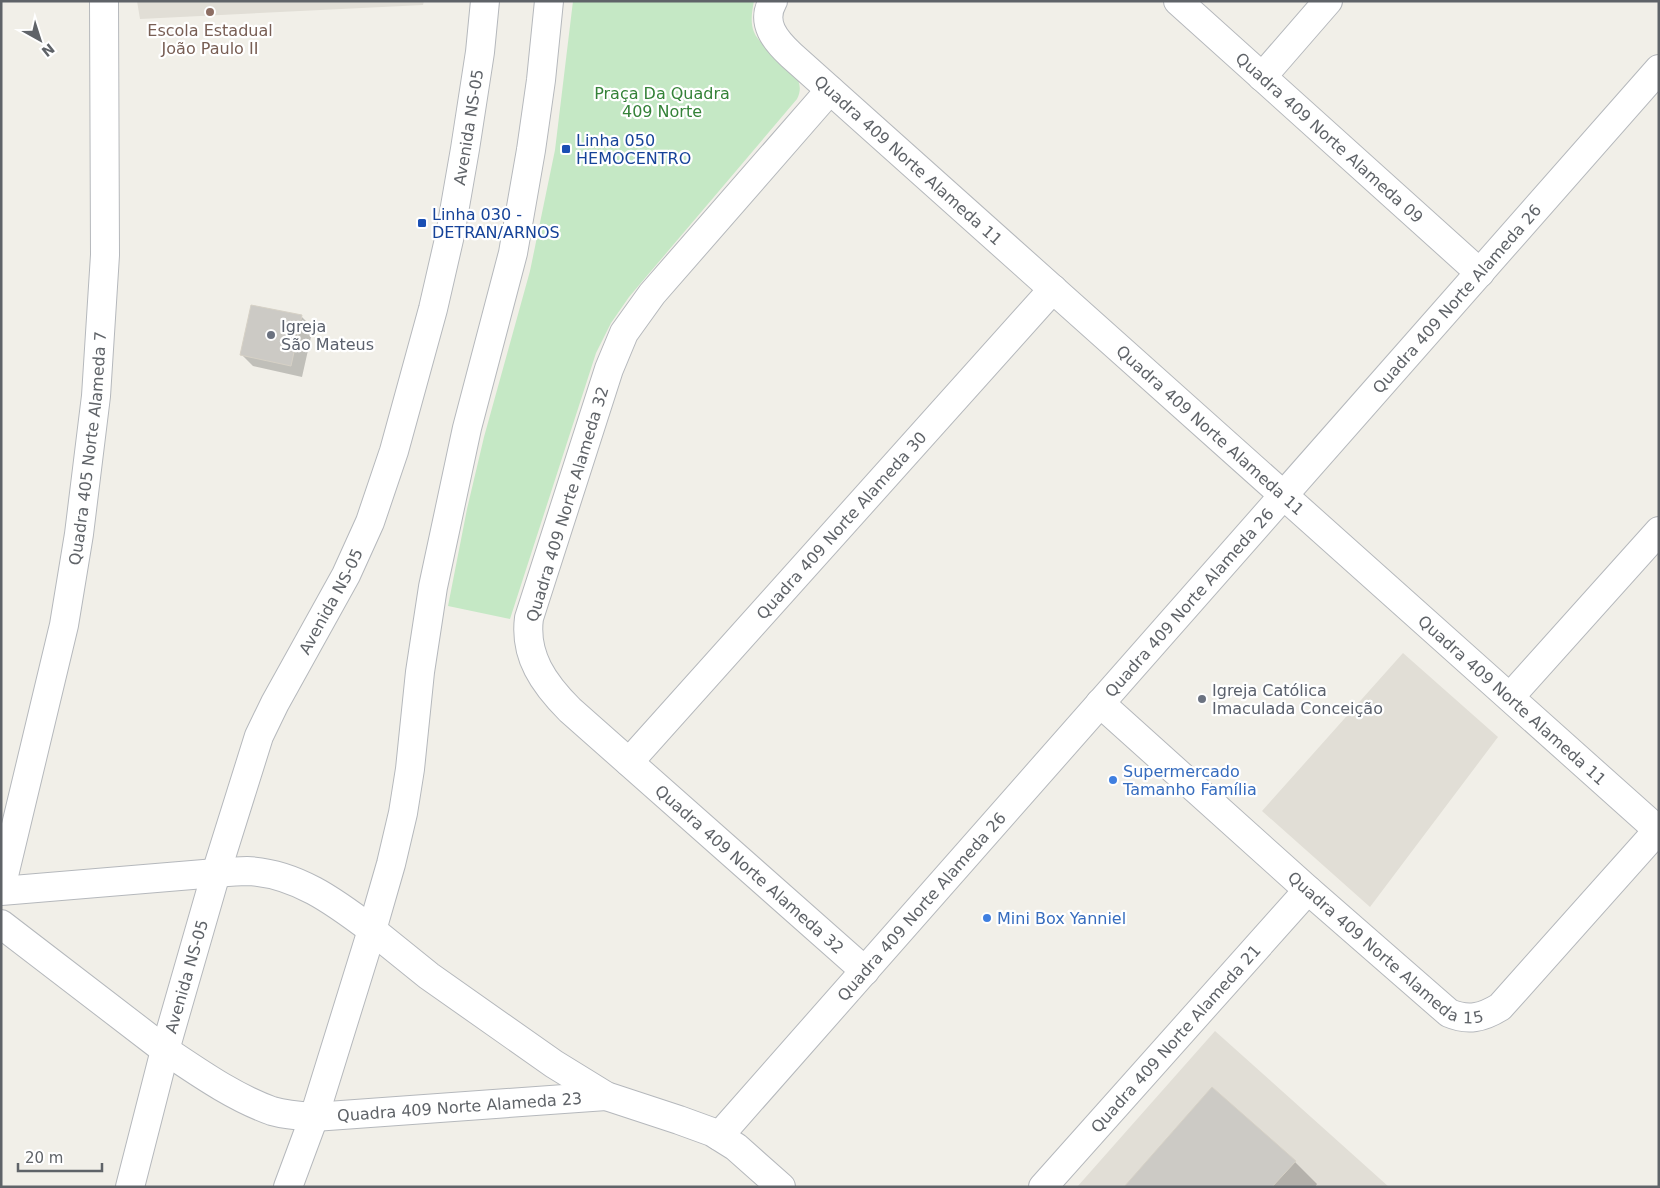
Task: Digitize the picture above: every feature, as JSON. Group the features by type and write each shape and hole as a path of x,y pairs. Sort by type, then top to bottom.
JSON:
{"street":[{"name":"Quadra 405 Norte Alameda 7","path":"1,889 64,625 79,534 96,396 104,255 104,1"},
{"name":"Avenida NS-05","path":"130,1187 165,1050 216,873 259,736 275,703 346,575 370,522 394,451 433,309 450,235 466,140 485,1"},
{"path":"288,1187 314,1117 372,930 403,813 410,768 420,672 438,558 467,428 512,253 539,97 549,1"},
{"name":"Quadra 409 Norte Alameda 09","path":"1178,1 1480,273"},
{"path":"1262,77 1328,1"},
{"name":"Quadra 409 Norte Alameda 11","path":"771,13 771,32 781,46 1658,831"},
{"name":"Quadra 409 Norte Alameda 26","path":"719,1136 1659,70"},
{"name":"Quadra 409 Norte Alameda 32","path":"830,90 652,294 624,333 609,368 529,618 528,637 536,669 552,691 570,710 865,970"},
{"name":"Quadra 409 Norte Alameda 30","path":"628,762 1053,289"},
{"path":"1510,698 1659,531"},
{"name":"Quadra 409 Norte Alameda 15","path":"1100,703 1308,890 1449,1013 1467,1018 1479,1017 1500,1007 1658,831"},
{"name":"Quadra 409 Norte Alameda 23","path":"1,889 248,871 273,875 297,882 343,908 429,976 554,1064 606,1096 693,1124 719,1136 744,1154 781,1187"},
{"name":"Quadra 409 Norte Alameda 21","path":"1043,1187 1308,890"},
{"name":"Quadra 409 Norte Alameda 23","path":"1,924 165,1050 206,1078 273,1111 314,1117 606,1096"}],"shaded area":[{"name":"Escola Estadual João Paulo II","path":"137,1 424,1 423,5 140,19"},
{"path":"1403,653 1498,737 1370,907 1262,811"},
{"path":"1215,1031 1389,1187 1077,1187"}],"green space":[{"name":"Praça Da Quadra 409 Norte","path":"573,1 754,1 752,21 754,32 759,40 792,71 798,79 800,89 797,99 629,297 611,323 596,353 510,619 448,606 467,509 484,437 530,271 555,150"}],"building":[{"name":"Igreja São Mateus","path":"251,305 302,315 291,366 240,355"},
{"path":"1212,1087 1296,1161 1272,1187 1124,1187"}],"place":[{"name":"Escola Estadual João Paulo II","path":"210,12"},
{"name":"Linha 050 HEMOCENTRO","path":"566,149"},
{"name":"Linha 030 - DETRAN/ARNOS","path":"422,223"},
{"name":"Igreja São Mateus","path":"271,335"},
{"name":"Igreja Católica Imaculada Conceição","path":"1202,699"},
{"name":"Supermercado Tamanho Família","path":"1113,780"},
{"name":"Mini Box Yanniel","path":"987,918"}]}
